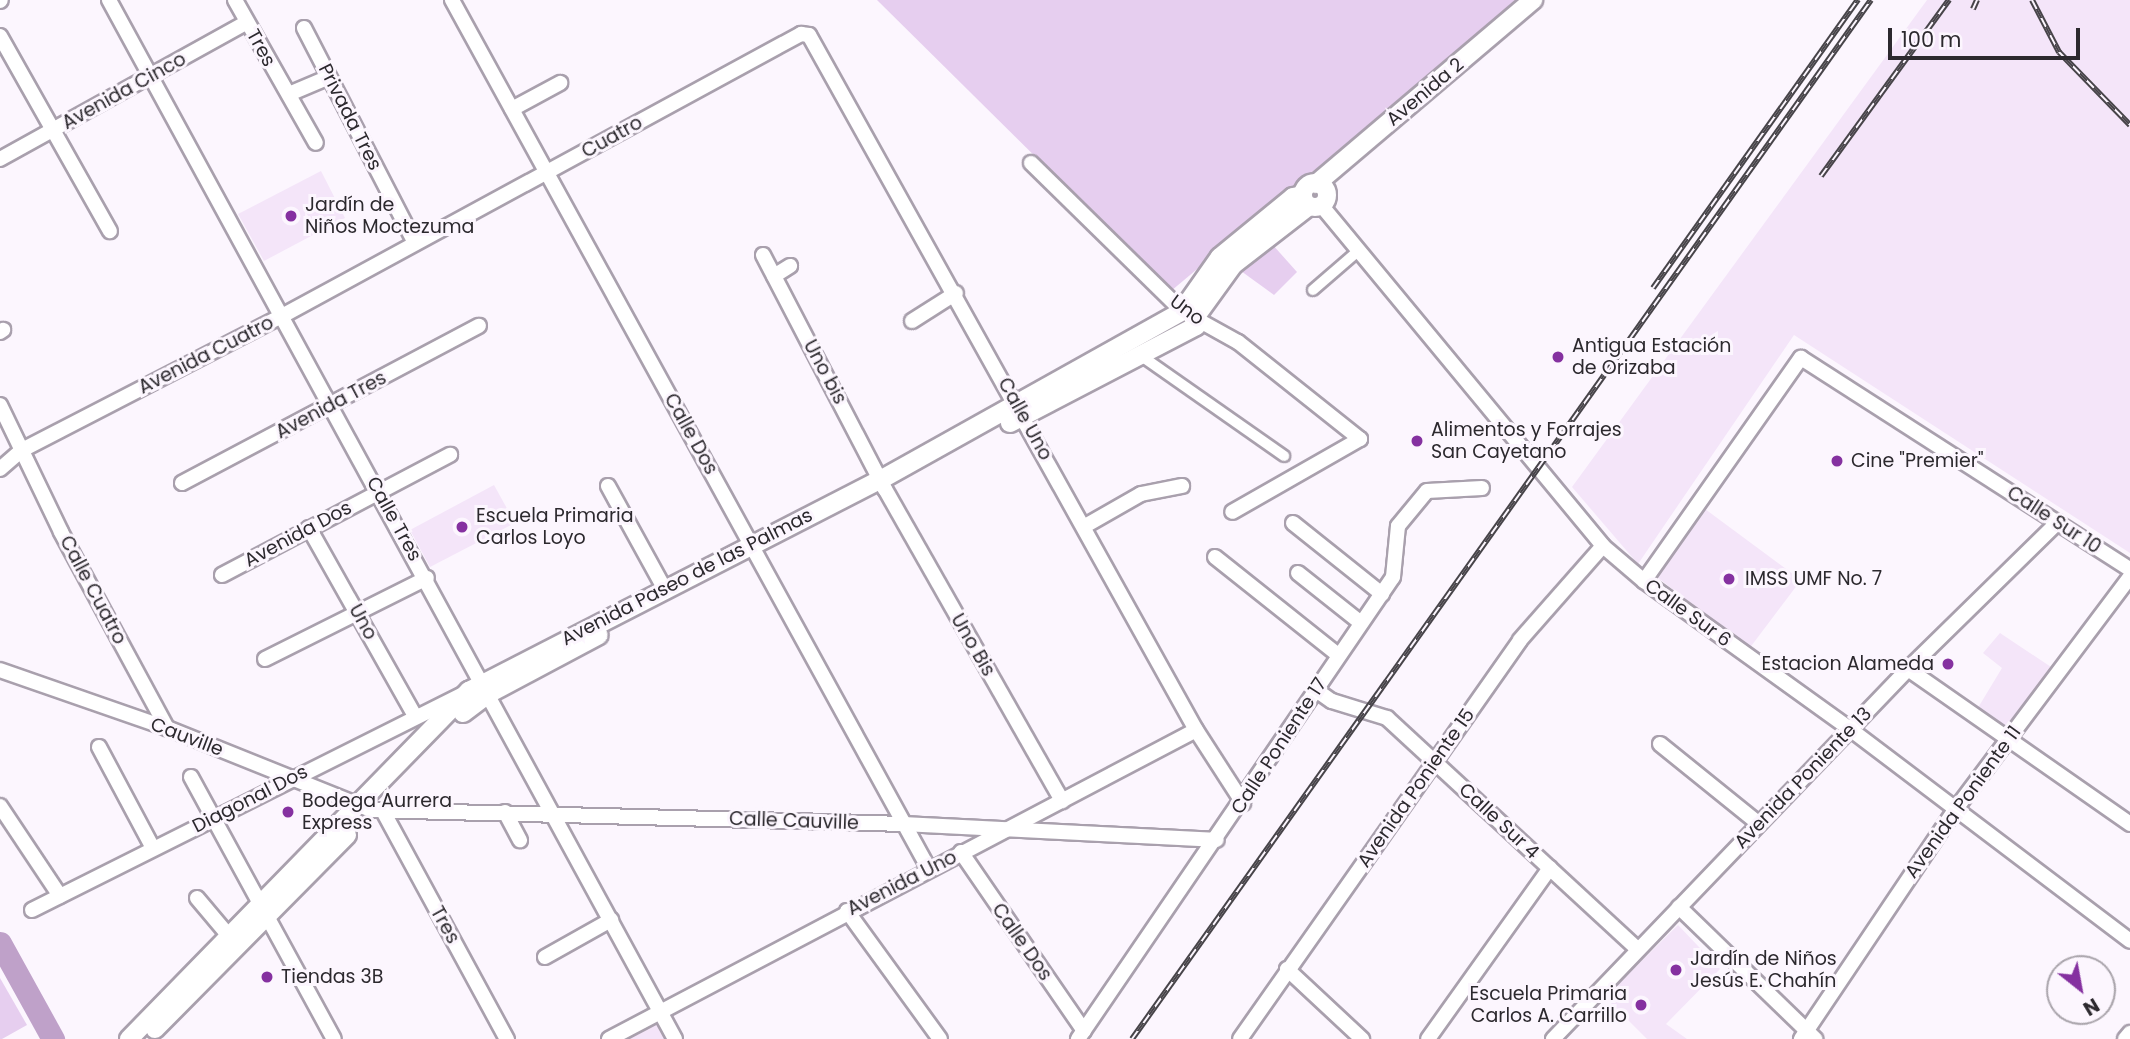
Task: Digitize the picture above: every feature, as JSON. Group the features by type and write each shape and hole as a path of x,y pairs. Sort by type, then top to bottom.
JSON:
{"street":[{"name":"Calle Tres","path":"109,0 427,579 480,689 553,814 675,1039"},
{"name":"Tres","path":"235,0 316,144"},
{"name":"Calle Dos","path":"452,0 755,547 929,869"},
{"name":"Avenida 2","path":"1312,197 1533,0"},
{"name":"Avenida Cinco","path":"0,159 247,22"},
{"name":"Privada Tres","path":"304,28 415,243"},
{"name":"Cuatro","path":"415,243 801,34 809,35"},
{"name":"Calle Uno","path":"809,35 956,293 1196,730 1243,803"},
{"path":"0,36 110,231"},
{"path":"289,94 329,76"},
{"path":"512,109 560,83"},
{"name":"Uno","path":"1031,163 1188,315 1238,342 1360,439 1232,512"},
{"name":"Avenida Paseo de las Palmas","path":"480,689 755,547 884,484 1021,411 1188,315 1220,257 1293,197 1312,197"},
{"name":"Calle Sur 6","path":"1312,197 1603,546 1644,581 1850,729 2130,942"},
{"name":"Avenida Cuatro","path":"2,464 22,450 282,316 415,243"},
{"path":"1313,290 1357,252"},
{"name":"Uno bis","path":"763,255 884,484"},
{"path":"774,276 790,266"},
{"path":"912,321 956,293"},
{"name":"Avenida Paseo de las Palmas","path":"1021,411 1196,326 1188,315"},
{"name":"Avenida Tres","path":"182,482 480,326"},
{"path":"1140,355 1284,456"},
{"name":"Calle Sur 10","path":"1644,581 1801,358 2130,569"},
{"path":"0,405 22,450"},
{"name":"Calle Cuatro","path":"22,450 167,728"},
{"name":"Avenida Dos","path":"222,575 450,455"},
{"name":"Uno Bis","path":"884,484 1062,801"},
{"path":"608,486 664,588"},
{"path":"1085,526 1141,494 1182,486"},
{"name":"Calle Poniente 17","path":"1081,1035 1243,803 1317,690 1337,654 1393,577 1398,526 1427,491 1482,488"},
{"name":"Avenida Poniente 13","path":"1553,1039 1636,948 1679,907 1908,669 2057,522"},
{"path":"1293,523 1381,594"},
{"name":"Uno","path":"309,528 415,716"},
{"name":"Avenida Poniente 15","path":"1240,1039 1287,968 1520,640 1603,546"},
{"name":"Avenida Paseo de las Palmas","path":"146,1039 262,912 371,809 480,689 664,588 755,547"},
{"path":"1215,557 1337,654"},
{"path":"1298,573 1361,623"},
{"name":"Avenida Poniente 11","path":"1807,1037 1955,810 2130,577"},
{"path":"265,659 427,579"},
{"path":"1908,669 2130,824"},
{"name":"Cauville","path":"0,670 167,728 371,809"},
{"name":"Diagonal Dos","path":"32,910 415,716 480,689"},
{"name":"Calle Sur 4","path":"1317,690 1332,701 1377,712 1434,761 1636,948"},
{"name":"Avenida Uno","path":"609,1039 847,911 1196,730"},
{"path":"1660,744 1759,824"},
{"path":"99,747 153,848"},
{"path":"191,777 262,912 334,1039"},
{"path":"0,806 60,896"},
{"name":"Tres","path":"371,809 508,1039"},
{"name":"Calle Cauville","path":"371,809 905,824 1217,841"},
{"path":"505,812 520,839"},
{"name":"Calle Dos","path":"961,852 1081,1035"},
{"path":"1428,1039 1550,868"},
{"path":"197,898 229,936"},
{"path":"1679,907 1807,1037"},
{"path":"847,911 940,1039"},
{"name":"Avenida Paseo de las Palmas","path":"129,1039 229,936 262,912"},
{"path":"545,957 611,919"},
{"path":"1287,968 1362,1039"},
{"path":"2125,1039 2130,1033"}],"shaded area":[{"path":"877,0 1518,0 1171,291"},
{"path":"1927,0 2130,0 2130,553 1794,335 1638,564 1572,487"},
{"name":"Jardín de Niños Moctezuma","path":"321,171 345,218 264,261 238,214"},
{"path":"1272,244 1297,272 1274,295 1241,271"},
{"name":"Escuela Primaria Carlos Loyo","path":"494,485 515,523 430,567 410,530"},
{"name":"IMSS UMF No. 7","path":"1705,509 1801,580 1749,649 1657,577"},
{"path":"2000,633 2051,667 2005,732 1976,711 2002,668 1983,653"},
{"path":"1678,925 1720,969 1666,1024 1687,1039 1647,1039 1605,997"},
{"path":"0,978 27,1025 2,1039 0,1039"},
{"path":"662,1021 671,1039 625,1039"}],"waterway":[{"path":"0,943 53,1039"}],"railway":[{"path":"1653,288 1858,0"},
{"path":"1132,1039 1871,0"},
{"path":"1821,176 1949,0"},
{"path":"1973,9 1977,0"},
{"path":"2032,0 2059,52 2130,125"}],"place":[{"name":"Jardín de Niños Moctezuma","path":"291,216"},
{"name":"Antigua Estación de Orizaba","path":"1558,357"},
{"name":"Alimentos y Forrajes San Cayetano","path":"1417,441"},
{"name":"Cine \"Premier\"","path":"1837,461"},
{"name":"Escuela Primaria Carlos Loyo","path":"462,527"},
{"name":"IMSS UMF No. 7","path":"1729,579"},
{"name":"Estacion Alameda","path":"1948,664"},
{"name":"Bodega Aurrera Express","path":"288,812"},
{"name":"Jardín de Niños Jesús E. Chahín","path":"1676,970"},
{"name":"Tiendas 3B","path":"267,977"},
{"name":"Escuela Primaria Carlos A. Carrillo","path":"1641,1005"}]}
